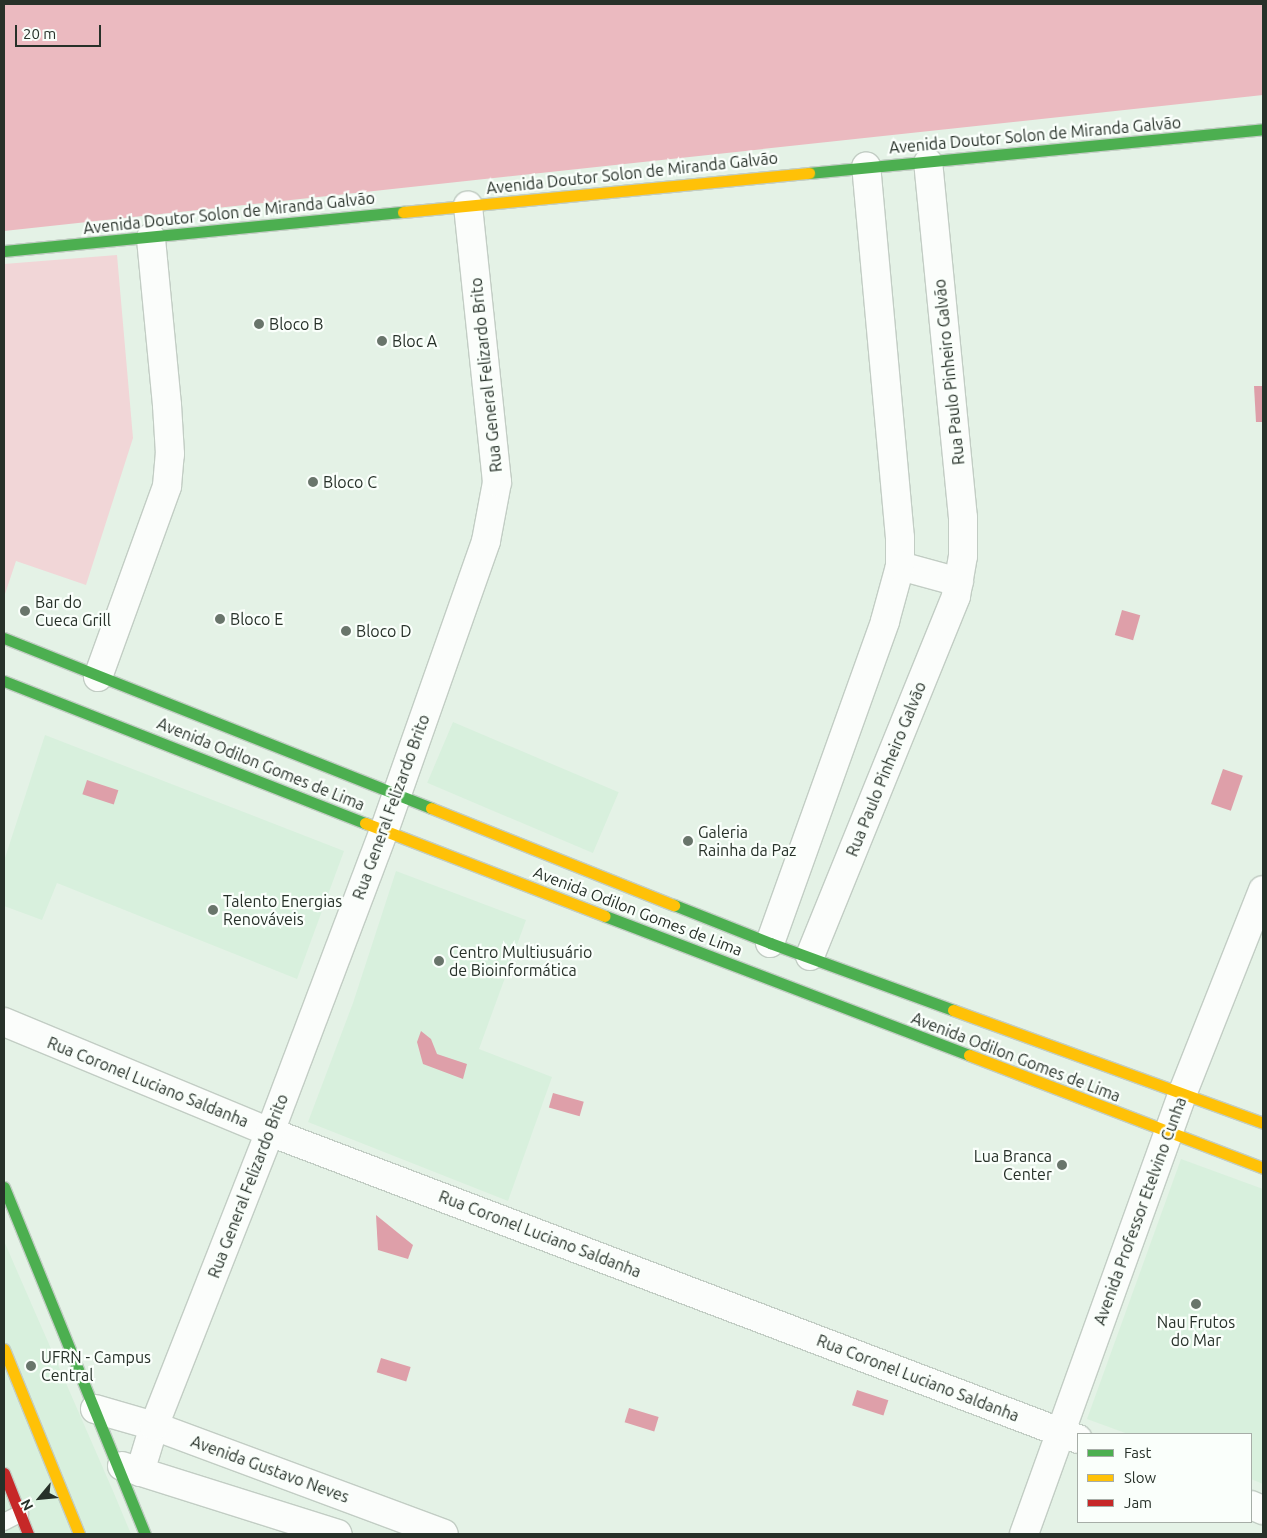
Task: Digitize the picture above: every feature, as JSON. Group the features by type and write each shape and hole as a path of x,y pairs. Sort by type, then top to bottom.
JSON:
{"main road":[{"name":"Avenida Doutor Solon de Miranda Galvão","path":"4,251 1263,129"},
{"name":"Avenida Odilon Gomes de Lima","path":"4,638 98,678 770,943 1263,1122"},
{"name":"Avenida Odilon Gomes de Lima","path":"4,680 384,831 1263,1168"},
{"path":"4,1187 95,1409 128,1468 145,1534"},
{"path":"4,1349 80,1534"},
{"path":"4,1473 28,1534"}],"street":[{"name":"Rua Paulo Pinheiro Galvão","path":"810,956 956,596 963,556 963,518 928,162"},
{"path":"770,943 885,621 900,566 900,538 866,167"},
{"name":"Rua General Felizardo Brito","path":"128,1468 154,1426 270,1132 384,831 486,541 497,482 468,206"},
{"path":"98,678 167,486 170,454 167,405 151,238"},
{"path":"900,566 958,582"},
{"name":"Avenida Professor Etelvino Cunha","path":"1024,1534 1070,1436 1168,1133 1263,890"},
{"name":"Rua Coronel Luciano Saldanha","path":"4,1022 270,1132 1070,1436"},
{"name":"Avenida Gustavo Neves","path":"95,1409 154,1426 444,1534"},
{"path":"128,1468 338,1534"}],"lane":[{"path":"4,1522 20,1514"}],"shaded area":[{"path":"4,4 1263,4 1263,95 4,231"},
{"path":"117,255 133,438 86,585 16,561 4,597 4,264"},
{"path":"1254,386 1263,386 1263,422 1256,422"},
{"path":"1122,610 1140,615 1133,640 1115,635"},
{"path":"453,722 619,792 593,853 427,783"},
{"path":"45,735 344,851 297,979 57,883 42,920 4,906 4,861"},
{"path":"1223,769 1243,776 1231,811 1211,804"},
{"path":"87,780 118,790 114,804 82,794"},
{"path":"396,871 526,920 479,1049 552,1077 508,1201 308,1122 353,1003"},
{"path":"421,1031 431,1039 437,1054 467,1064 463,1079 423,1064 417,1042"},
{"path":"553,1093 584,1102 580,1116 549,1107"},
{"name":"Nau Frutos do Mar","path":"1181,1159 1263,1189 1263,1484 1252,1479 1252,1433 1125,1433 1087,1419"},
{"path":"376,1215 413,1245 408,1259 378,1250"},
{"name":"UFRN - Campus Central","path":"4,1241 113,1491 131,1534 4,1534"},
{"path":"381,1358 411,1367 406,1381 377,1372"},
{"path":"857,1390 888,1400 883,1415 852,1405"},
{"path":"629,1408 659,1417 654,1431 625,1422"}],"traffic: fast":[{"path":"809,173 1263,129"},
{"path":"4,251 403,212"},
{"path":"4,638 431,808"},
{"path":"4,681 365,823"},
{"path":"674,905 770,943 953,1010"},
{"path":"605,916 969,1055"},
{"path":"4,1187 145,1534"}],"traffic: slow":[{"path":"403,212 809,173"},
{"path":"431,808 674,905"},
{"path":"365,823 605,916"},
{"path":"953,1010 1263,1123"},
{"path":"969,1055 1263,1168"},
{"path":"4,1349 79,1534"}],"traffic: jam":[{"path":"4,1473 28,1534"}],"place":[{"name":"Bloco B","path":"259,324"},
{"name":"Bloc A","path":"382,341"},
{"name":"Bloco C","path":"313,482"},
{"name":"Bar do Cueca Grill","path":"25,611"},
{"name":"Bloco E","path":"220,619"},
{"name":"Bloco D","path":"346,631"},
{"name":"Galeria Rainha da Paz","path":"688,841"},
{"name":"Talento Energias Renováveis","path":"213,910"},
{"name":"Centro Multiusuário de Bioinformática","path":"439,961"},
{"name":"Lua Branca Center","path":"1062,1165"},
{"name":"Nau Frutos do Mar","path":"1196,1304"},
{"name":"UFRN - Campus Central","path":"31,1366"}]}
